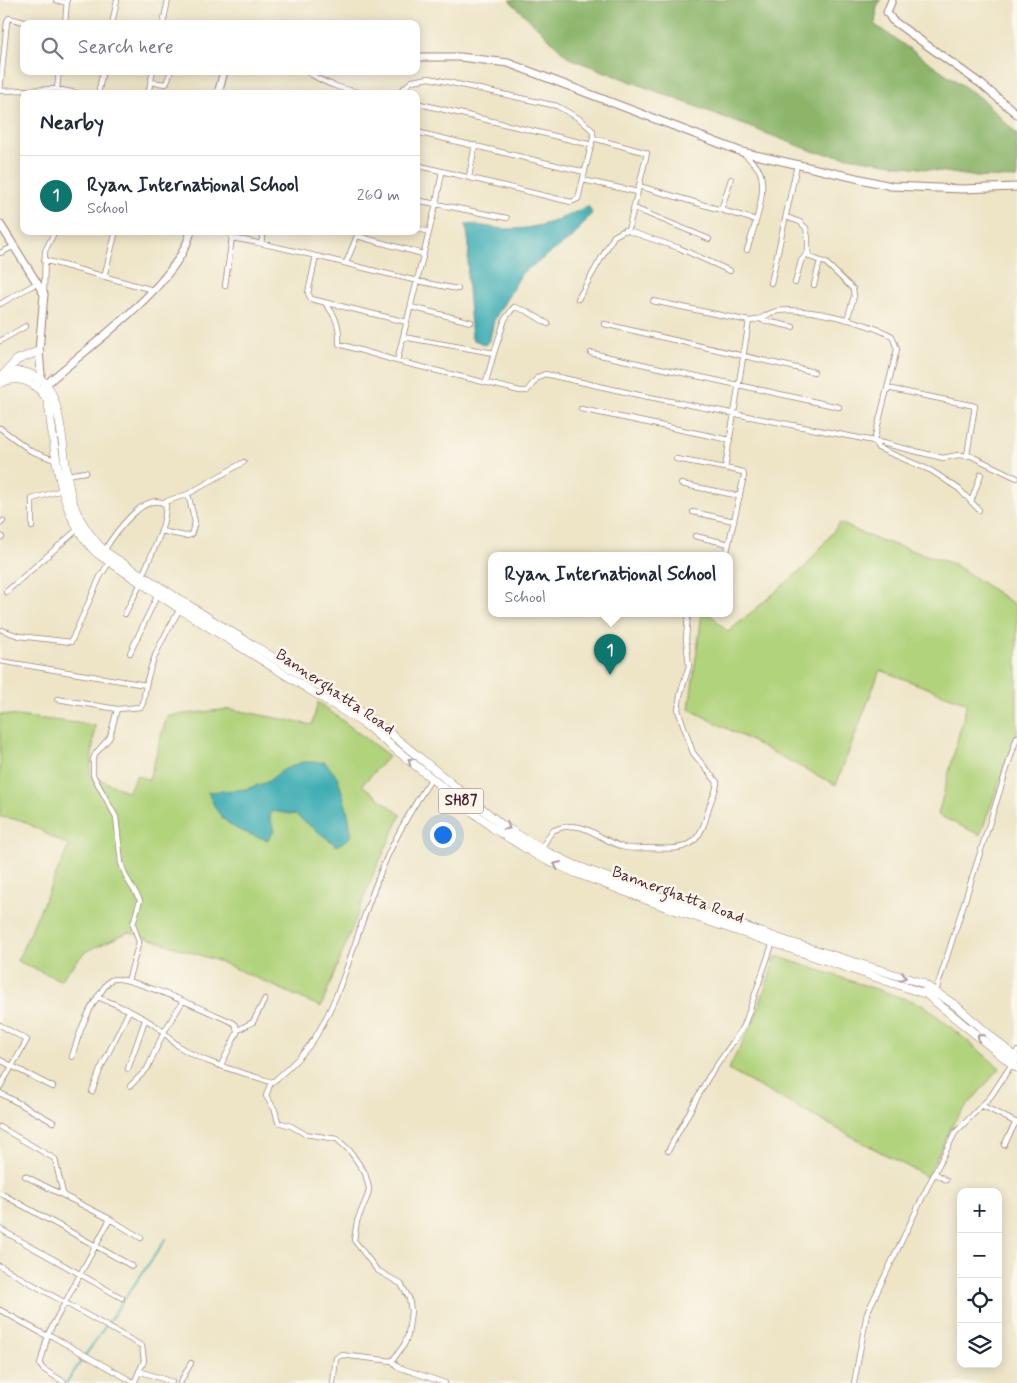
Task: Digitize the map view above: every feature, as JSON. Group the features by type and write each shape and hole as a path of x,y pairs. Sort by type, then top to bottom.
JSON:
{"main road":[{"path":"892,0 887,12 892,20 981,84 1017,114"},
{"path":"420,57 460,57 508,63 742,152 892,186 962,189 1017,187"},
{"path":"219,90 223,75"},
{"path":"0,224 44,294 39,351 41,384"},
{"path":"41,384 154,290 180,258 189,235"},
{"path":"2,375 16,360 39,351"},
{"path":"2,375 25,373 41,384"},
{"path":"0,383 20,379 41,384"},
{"name":"Bannerghatta Road","path":"41,384 48,401 62,490 78,529 89,545 275,664 362,723 493,828 538,856 576,873 926,994 1016,1060"},
{"name":"Bannerghatta Road","path":"41,384 55,402 66,475 74,506 82,524 111,560"},
{"name":"Bannerghatta Road","path":"142,580 180,609 275,664 352,705 392,735 502,825 541,848 577,866 774,941 909,979 936,991 1016,1060"}],"street":[{"path":"56,0 67,1 65,20"},
{"path":"113,20 117,0"},
{"path":"164,20 168,0"},
{"path":"20,21 9,18 7,21 0,91 20,92"},
{"path":"57,89 59,75"},
{"path":"99,90 101,75"},
{"path":"149,90 151,75"},
{"path":"150,82 166,84 169,75"},
{"path":"312,75 338,90"},
{"path":"402,90 412,81 429,78 537,101 557,106 580,119 593,131 592,145 578,199 571,202 420,166"},
{"path":"50,90 62,90"},
{"path":"420,104 592,145"},
{"path":"420,133 584,172"},
{"path":"593,138 647,153 628,231"},
{"path":"469,177 475,145"},
{"path":"742,152 759,170 763,180 756,220 747,250"},
{"path":"770,283 797,165"},
{"path":"398,361 442,172"},
{"path":"720,210 731,179"},
{"path":"583,180 638,192"},
{"path":"639,186 756,220"},
{"path":"420,201 507,218"},
{"path":"634,208 709,239"},
{"path":"786,217 800,222 806,228 810,257 830,266 838,278 852,289 854,296 848,320"},
{"path":"420,229 429,232"},
{"path":"578,299 618,232 628,231 679,248 730,271"},
{"path":"44,294 44,260 48,242 52,235"},
{"path":"104,277 115,235"},
{"path":"226,286 232,235"},
{"path":"261,243 263,235"},
{"path":"346,263 357,236 423,254"},
{"path":"231,238 346,263 416,282 458,289"},
{"path":"0,253 13,247"},
{"path":"795,283 801,260 808,252"},
{"path":"316,256 308,293 311,299 407,322"},
{"path":"44,260 154,290"},
{"path":"814,285 820,261"},
{"path":"0,304 37,283"},
{"path":"653,301 749,321 762,320 793,327"},
{"path":"324,302 337,321 340,330 339,344 398,361 527,391 538,377 545,374 874,441 943,458 967,455 996,466 1017,478"},
{"path":"410,307 471,322"},
{"path":"486,382 508,312 514,307 527,311 548,324"},
{"path":"762,320 771,313 780,310 808,313 848,320 885,333 896,342 897,349 874,441 878,448 932,471 947,480 979,510"},
{"path":"725,468 749,321"},
{"path":"604,324 814,372"},
{"path":"0,341 26,326"},
{"path":"403,337 494,353"},
{"path":"592,353 840,407"},
{"path":"887,388 975,407 967,455"},
{"path":"581,409 730,440"},
{"path":"0,428 32,451 57,461"},
{"path":"676,458 742,472 740,496 727,552"},
{"path":"104,551 114,534 144,503 154,500 164,502 188,494 244,462"},
{"path":"66,475 86,472"},
{"path":"971,502 981,474"},
{"path":"681,484 740,496"},
{"path":"32,526 32,499 62,490"},
{"path":"161,531 185,536 190,535 195,522 188,494"},
{"path":"126,614 142,580 161,531 166,515 166,505 164,502"},
{"path":"693,512 734,521"},
{"path":"6,592 78,529"},
{"path":"695,536 729,544"},
{"path":"2,630 19,636 71,642 100,577 111,560"},
{"path":"130,653 158,594"},
{"path":"57,699 117,709 141,707 144,703 147,673 158,646 180,609"},
{"path":"541,848 552,831 570,825 586,828 630,849 676,850 689,846 699,837 717,782 693,753 678,710 680,695 690,666 686,639 688,617"},
{"path":"0,661 146,685"},
{"path":"117,709 110,737 96,753 92,766 93,775 116,817 121,863 126,877 140,900 134,924 139,942 128,981"},
{"path":"936,991 1017,737"},
{"path":"392,1360 406,1341 412,1311 407,1292 401,1284 376,1270 354,1240 357,1221 369,1188 365,1173 350,1151 337,1139 305,1134 291,1126 278,1122 275,1110 266,1096 271,1082 277,1079 308,1046 324,1021 378,877 413,806 432,778"},
{"path":"668,1151 708,1078 744,1026 774,941"},
{"path":"72,1057 80,1027 98,997 112,979 128,981 184,1001 232,1022 238,1030"},
{"path":"98,997 145,1020 164,1032 184,1050 221,1066 271,1082"},
{"path":"221,1066 238,1030 253,1022 264,999"},
{"path":"130,1086 148,1069 164,1032 184,1001"},
{"path":"92,1092 129,1011"},
{"path":"128,1069 145,1020"},
{"path":"0,1025 26,1040 0,1087"},
{"path":"0,1060 53,1087"},
{"path":"854,1383 867,1313 934,1173 955,1133 983,1106 1016,1060"},
{"path":"0,1093 53,1122"},
{"path":"983,1106 1016,1123 1004,1145"},
{"path":"0,1128 55,1158 63,1194"},
{"path":"934,1173 946,1180"},
{"path":"25,1176 110,1219 141,1238"},
{"path":"0,1193 132,1266"},
{"path":"64,1382 43,1369 40,1365 47,1335 110,1219"},
{"path":"0,1230 81,1273 122,1298"},
{"path":"0,1266 142,1346 144,1361 135,1383 0,1310"},
{"path":"333,1383 336,1358 341,1354 392,1360 396,1366 445,1383"},
{"path":"180,1383 191,1363"},
{"path":"139,1372 172,1382"}],"green space":[{"path":"509,0 881,0 877,6 875,25 981,98 1017,134 1017,178 978,177 815,152 569,58"},
{"path":"840,523 873,538 954,564 1017,606 1017,734 980,835 938,815 967,703 880,670 836,785 689,709 702,617 713,617 728,632 806,566"},
{"path":"318,702 389,756 362,785 401,815 373,875 321,1007 218,961 129,932 85,952 60,980 17,961 69,846 21,820 0,817 0,714 95,725 90,775 128,792 137,775 149,780 167,716 230,709 312,725"},
{"path":"776,956 924,1005 1000,1068 955,1120 927,1177 728,1070 755,1018"}],"water":[{"path":"585,207 589,207 592,213 573,237 522,273 494,320 490,339 485,345 472,339 467,277 469,245 466,224 506,229 527,228 557,220"},
{"path":"302,762 325,762 338,778 348,813 352,836 337,846 296,815 272,811 270,817 274,831 268,840 247,833 224,819 218,812 208,792 246,789 267,782 283,770"}],"waterway":[{"path":"66,1383 166,1239"}],"place":[{"name":"Ryan International School","path":"610,675"}]}
